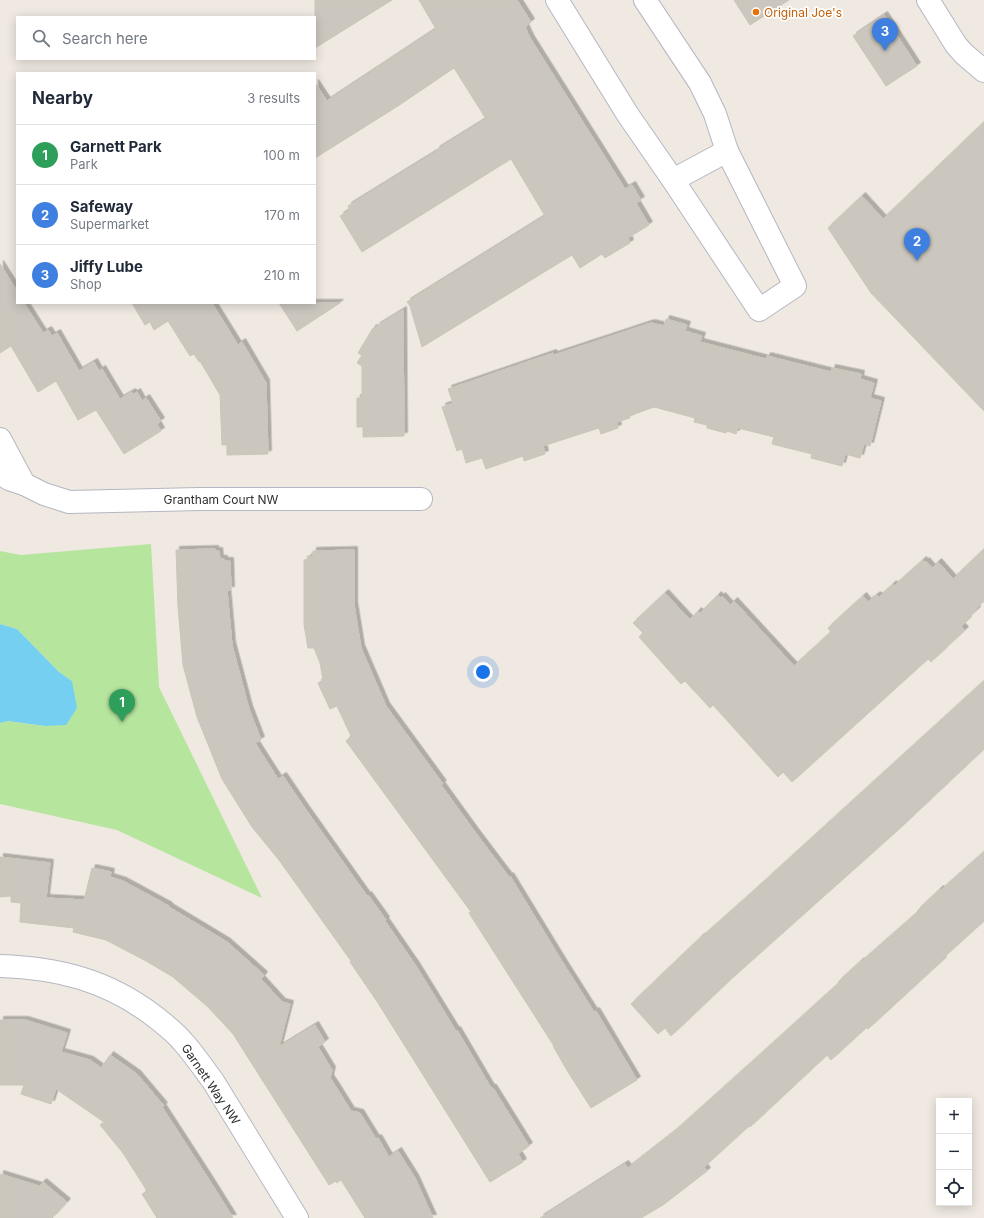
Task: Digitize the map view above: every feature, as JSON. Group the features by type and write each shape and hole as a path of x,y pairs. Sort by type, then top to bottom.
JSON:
{"street":[{"path":"557,0 628,115 759,310 795,286 727,151 715,114 700,84 645,0"},
{"path":"928,0 956,45 984,71"},
{"path":"673,180 727,151"},
{"path":"0,439 24,484"},
{"name":"Grantham Court NW","path":"0,473 9,479 24,484 44,494 69,502 200,499 421,499"},
{"name":"Garnett Way NW","path":"0,966 44,969 91,980 126,997 167,1026 183,1041 213,1081 297,1218"}],"green space":[{"path":"151,544 159,687 262,898 117,830 0,804 0,723 8,721 45,726 72,681 59,672 17,629 0,624 0,551 21,555"}],"water":[{"path":"0,624 17,629 59,672 72,681 77,708 66,725 45,726 8,721 0,723"}],"building":[{"path":"315,0 392,0 316,47"},
{"path":"419,0 517,0 531,22 525,27 530,38 625,189 632,185 641,200 636,203 649,225 628,238 630,243 605,258 602,254 580,268 572,255 422,347 410,306 407,302 545,216 511,159 362,252 340,216 350,210 348,206 486,119 454,68 398,106 316,157 316,84 327,101 436,29"},
{"name":"Original Joe's","path":"734,0 789,0 750,25"},
{"path":"884,15 917,66 886,86 853,36"},
{"path":"984,122 984,411 871,293 828,228 862,196 883,219"},
{"path":"0,264 16,289 16,304 25,304 43,333 48,330 52,336 57,333 79,371 94,362 99,371 102,369 120,399 132,392 134,394 137,392 142,401 146,398 161,421 157,424 161,431 124,454 96,410 78,420 56,381 38,392 11,346 0,353"},
{"path":"340,303 297,331 280,304"},
{"path":"133,304 213,304 238,345 242,342 266,383 268,454 227,455 227,445 222,445 220,395 200,361 199,362 194,354 190,356 168,321 154,330 150,322 145,325"},
{"path":"403,310 404,436 363,437 363,427 357,427 357,398 362,398 362,366 357,363 362,355 358,353 373,328 375,329 377,326"},
{"path":"666,319 687,325 685,331 702,336 700,342 766,359 767,356 831,372 832,368 861,374 860,379 874,383 870,398 881,401 870,446 864,444 860,458 845,454 842,466 811,458 812,454 772,444 774,437 738,428 736,434 727,431 726,433 707,428 707,425 694,422 695,418 654,407 617,422 618,428 601,434 599,428 543,446 545,454 524,461 523,456 486,469 482,458 466,463 462,449 457,451 442,407 453,403 448,389 553,353 554,355 651,323 664,326"},
{"path":"215,549 215,551 219,551 220,559 230,561 231,590 227,590 232,645 249,709 261,740 255,743 278,779 283,776 367,896 368,895 386,920 385,921 416,966 456,1031 457,1030 491,1088 493,1088 529,1146 518,1154 523,1162 490,1182 378,1003 350,962 351,961 279,860 252,827 222,779 197,717 183,665 178,607 176,550"},
{"path":"984,549 984,601 961,626 965,630 931,662 928,659 792,782 783,772 778,777 713,705 710,708 685,681 681,684 639,637 643,633 633,623 665,593 690,620 698,611 700,613 718,595 720,598 722,596 730,605 734,601 794,666 831,632 828,628 863,596 868,602 877,595 879,597 893,584 894,586 923,560 925,563 926,561 932,568 938,562 953,579"},
{"path":"354,550 354,605 361,648 386,706 443,784 441,785 475,832 509,877 510,876 594,1012 596,1011 637,1080 591,1108 568,1072 554,1046 469,913 471,912 346,741 351,736 337,706 330,709 318,683 323,680 320,663 314,648 308,648 304,625 304,560 308,559 308,557 313,557 313,551"},
{"path":"984,681 984,749 898,830 730,980 671,1036 665,1028 658,1034 631,1004 701,937"},
{"path":"984,852 984,921 868,1029 867,1027 831,1060 827,1055 750,1127 749,1126 704,1167 707,1171 663,1205 641,1218 540,1218 625,1164 628,1168 674,1132 839,983 838,982 861,961 918,912 917,911 940,889 941,890"},
{"path":"0,857 50,863 46,898 84,900 92,868 111,872 110,877 123,881 169,906 227,942 264,975 261,979 282,1002 290,1004 279,1047 315,1025 325,1042 318,1047 332,1070 330,1078 351,1111 360,1113 376,1139 378,1138 389,1157 398,1151 415,1178 433,1218 365,1218 341,1180 337,1183 336,1181 329,1185 233,1034 208,1007 173,977 106,940 73,932 74,928 20,922 21,903 11,902 11,896 0,897"},
{"path":"0,1020 25,1020 67,1033 61,1052 90,1060 101,1068 110,1055 137,1074 164,1106 162,1107 233,1218 157,1218 142,1194 147,1191 123,1153 100,1125 104,1122 56,1089 51,1104 21,1094 24,1085 0,1085"},
{"path":"0,1174 39,1186 43,1182 67,1202 52,1218 0,1218"}],"place":[{"name":"Original Joe's","path":"756,12"},
{"name":"Jiffy Lube","path":"885,51"},
{"name":"Safeway","path":"917,261"},
{"name":"Garnett Park","path":"122,722"}]}
